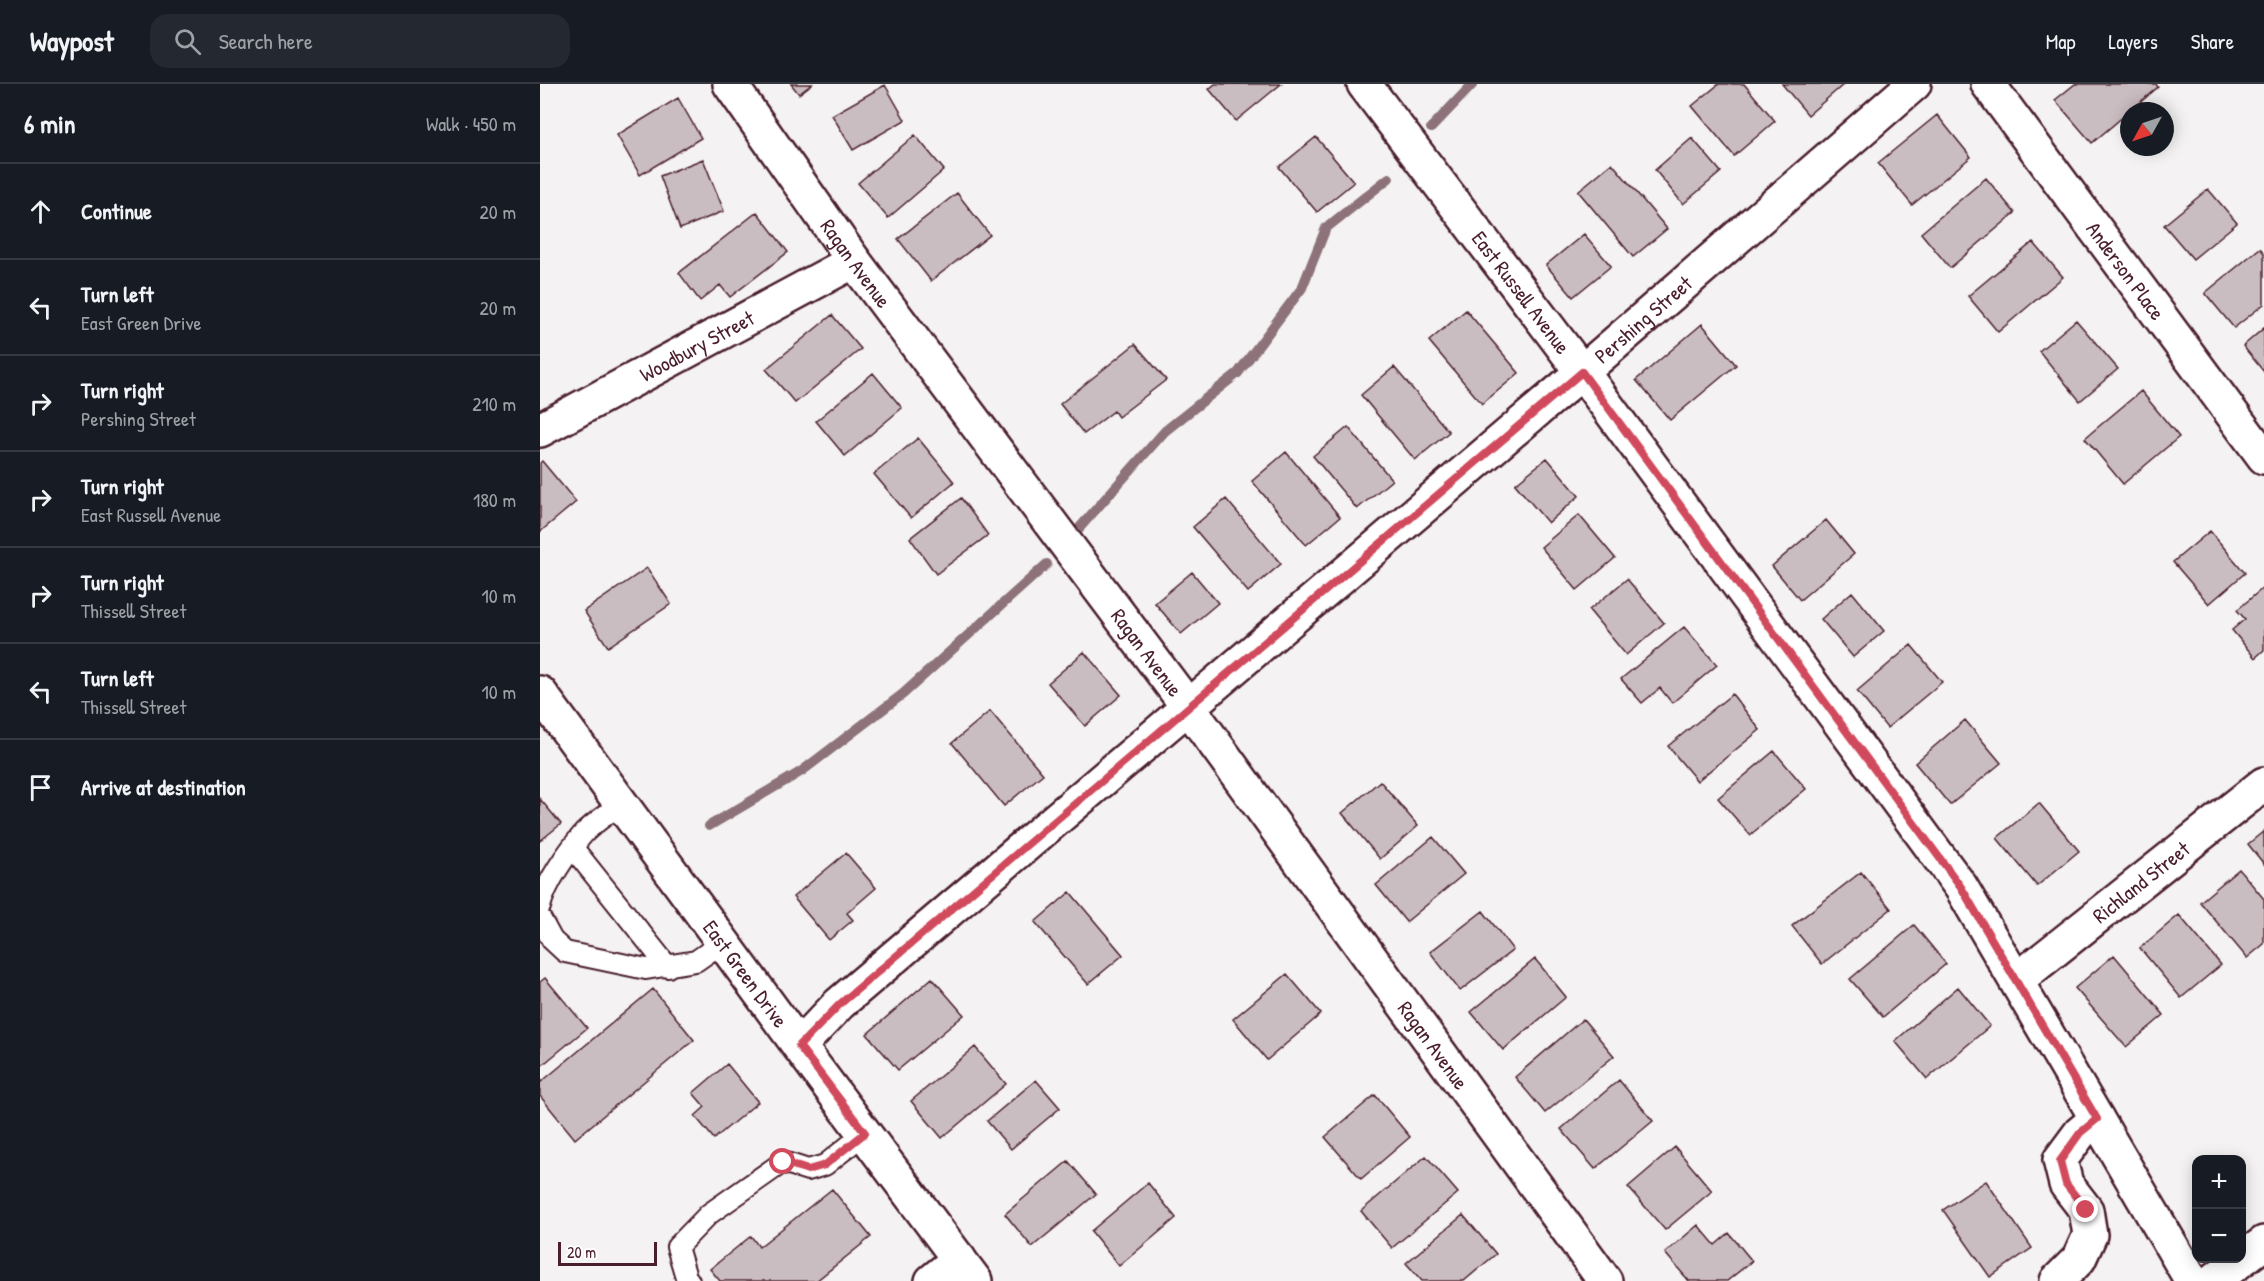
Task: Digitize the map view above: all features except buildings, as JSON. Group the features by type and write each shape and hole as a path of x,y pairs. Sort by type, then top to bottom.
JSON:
{"street":[{"name":"Ragan Avenue","path":"730,84 854,261 1189,708 1605,1281"},
{"name":"East Russell Avenue","path":"1364,84 1582,372 1961,887 2192,1281"},
{"name":"Pershing Street","path":"799,1046 840,1004 1582,372 1914,84"},
{"name":"Anderson Place","path":"1988,84 2264,456"},
{"name":"Woodbury Street","path":"540,430 854,261"},
{"name":"East Green Drive","path":"540,693 967,1270"},
{"name":"Richland Street","path":"2017,980 2264,784"},
{"path":"2057,1281 2079,1259 2090,1235 2086,1210 2066,1184 2060,1161 2080,1133 2097,1119"},
{"path":"2213,1281 2264,1243"},
{"path":"932,1281 967,1270"}],"lane":[{"path":"540,907 542,896 573,848 585,833 621,803"},
{"path":"573,848 668,967"},
{"path":"540,918 546,945 582,957 646,969 696,961 723,942"},
{"path":"689,1281 677,1247 709,1214 783,1162 808,1170 825,1165 865,1133"}],"waterway":[{"path":"1431,128 1473,84"},
{"path":"1075,533 1165,431 1238,373 1302,288 1326,228 1389,178"},
{"path":"709,826 802,771 903,694 1047,564"}],"route":[{"path":"783,1162 808,1170 825,1165 865,1133 799,1046 840,1004 1582,372 1961,887 2017,980 2097,1119 2080,1133 2060,1161 2066,1184 2086,1210"}]}
